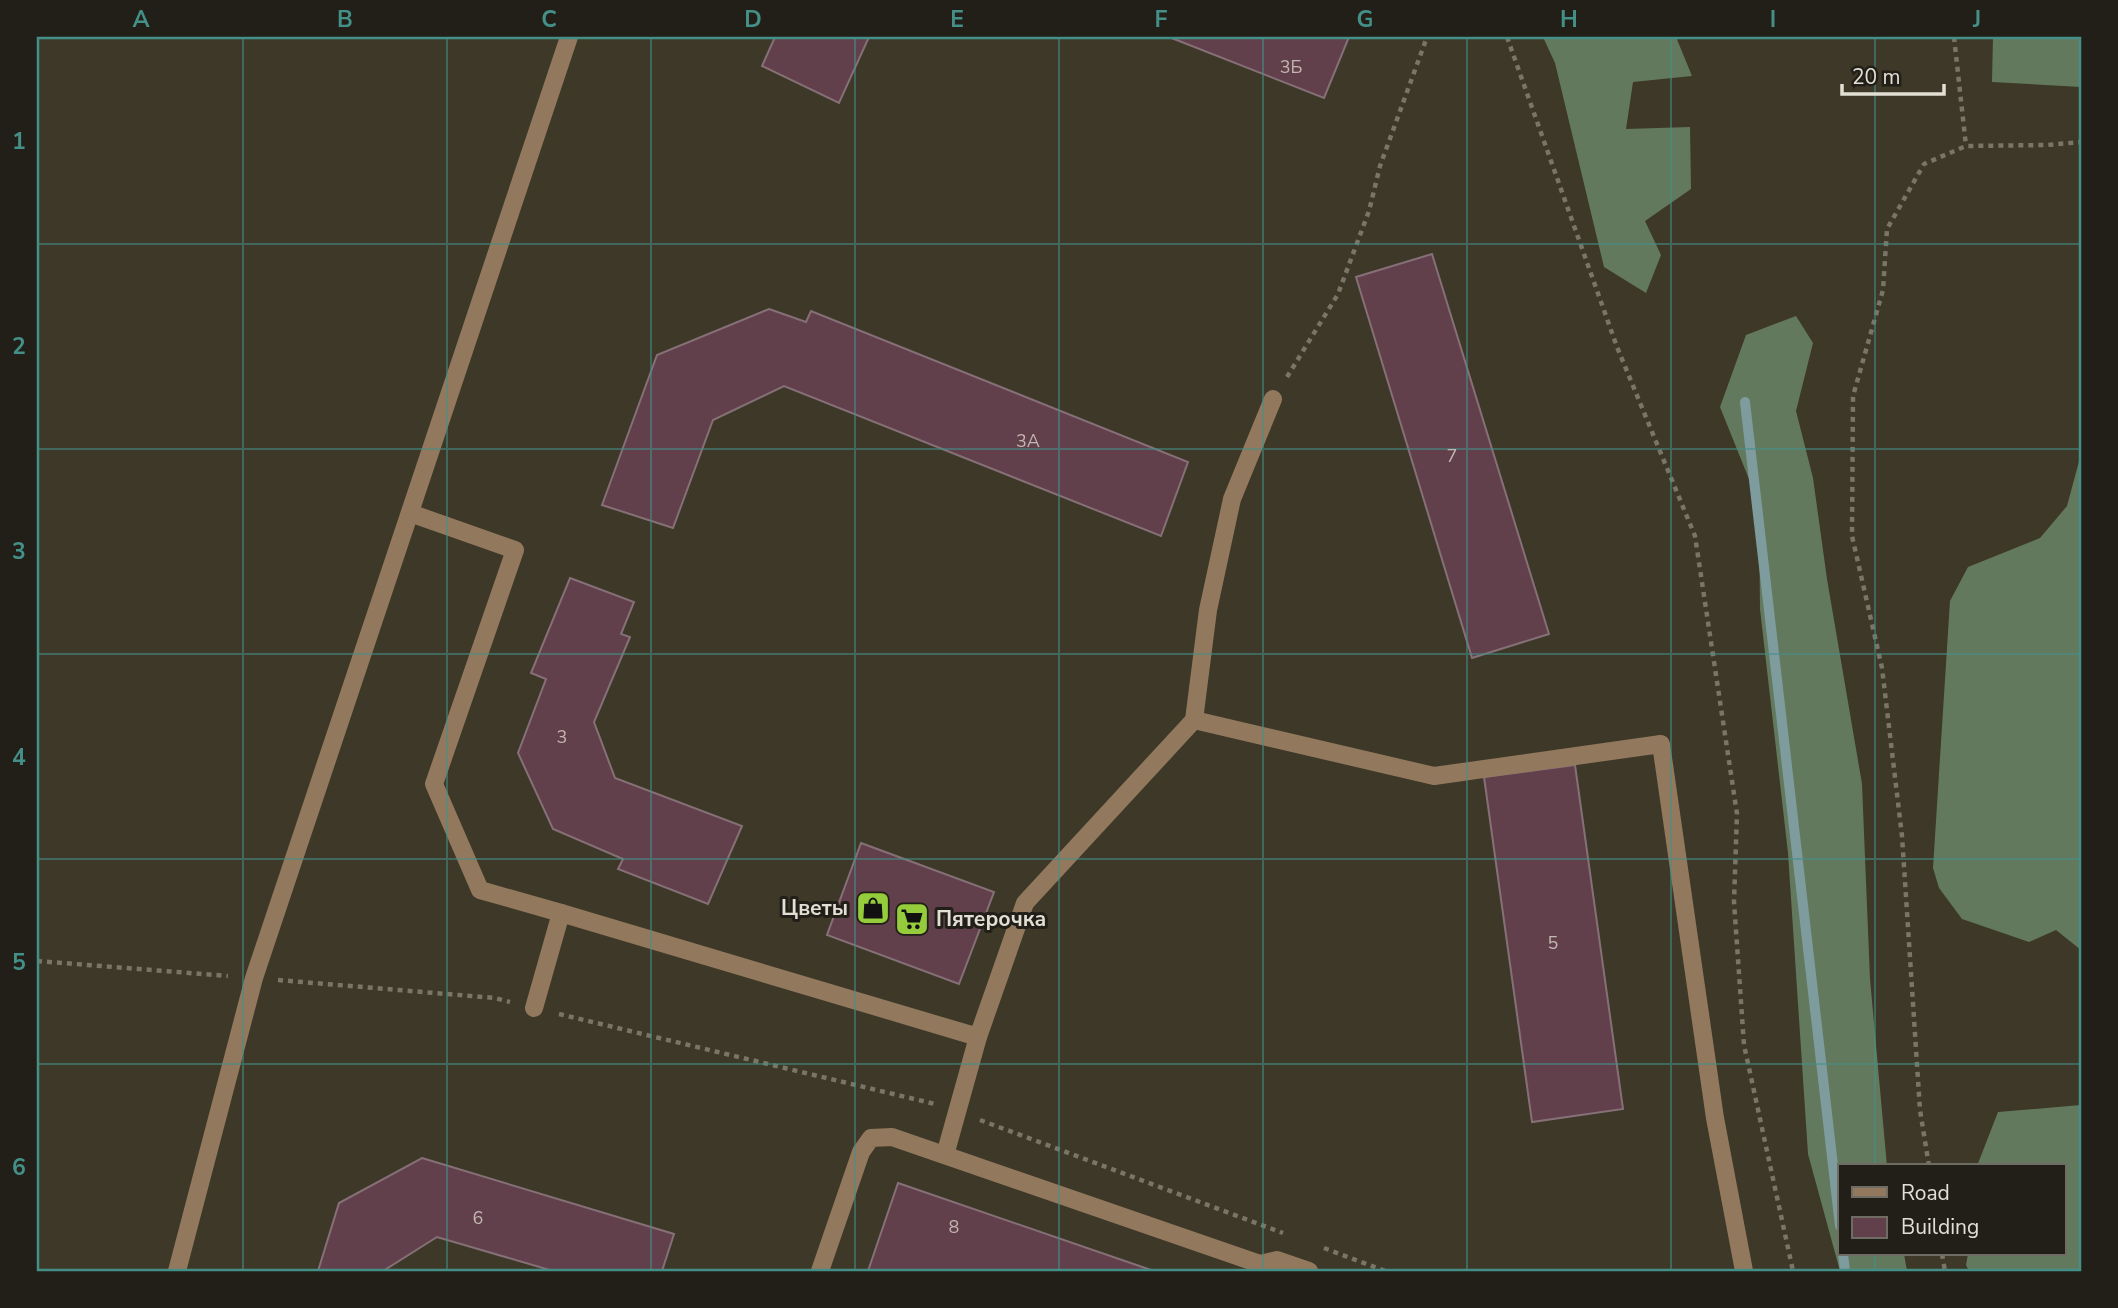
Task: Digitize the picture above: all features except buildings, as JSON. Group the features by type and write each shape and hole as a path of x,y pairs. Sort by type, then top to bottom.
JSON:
{"street":[{"path":"177,1271 254,978 569,37"},
{"path":"945,1155 978,1037 1026,903 1194,720 1208,610 1232,499 1273,399"},
{"path":"410,513 515,550 435,783 480,890 978,1037"},
{"path":"1194,720 1434,776 1661,744 1715,1118 1744,1271"},
{"path":"534,1007 561,913"},
{"path":"820,1271 861,1152 871,1138 892,1137 1259,1268 1277,1260 1309,1271"}],"path":[{"path":"1273,399 1338,294 1369,211 1380,166 1427,37"},
{"path":"1507,37 1617,347 1695,536 1737,814 1734,902 1744,1045 1793,1271"},
{"path":"1954,37 1966,146"},
{"path":"1929,1164 1920,1111 1902,836 1882,668 1852,536 1853,396 1883,290 1887,229 1924,164 1966,146 2035,146 2081,142"},
{"path":"37,961 495,998 958,1111 1294,1237"},
{"path":"1320,1247 1385,1271"}],"green space":[{"path":"1543,37 1676,37 1692,76 1633,82 1626,129 1690,127 1691,189 1645,221 1661,255 1646,293 1604,267 1555,63"},
{"path":"1993,37 2081,37 2081,87 1992,82"},
{"path":"1796,316 1813,343 1796,411 1813,478 1827,579 1862,784 1870,979 1887,1164 1838,1164 1838,1256 1904,1256 1907,1271 1840,1271 1808,1154 1788,853 1760,609 1759,504 1720,407 1746,335"},
{"path":"2081,454 2081,950 2056,930 2029,942 1962,919 1939,888 1933,868 1950,601 1968,567 2040,538 2067,506"},
{"path":"2081,1105 2081,1271 1969,1271 1966,1265 1968,1256 2066,1256 2066,1164 1978,1164 1998,1112"}],"waterway":[{"path":"1745,402 1838,1209"},
{"path":"1843,1256 1845,1271"}],"place":[{"name":"Цветы","path":"873,908"},
{"name":"Пятерочка","path":"912,919"}]}
